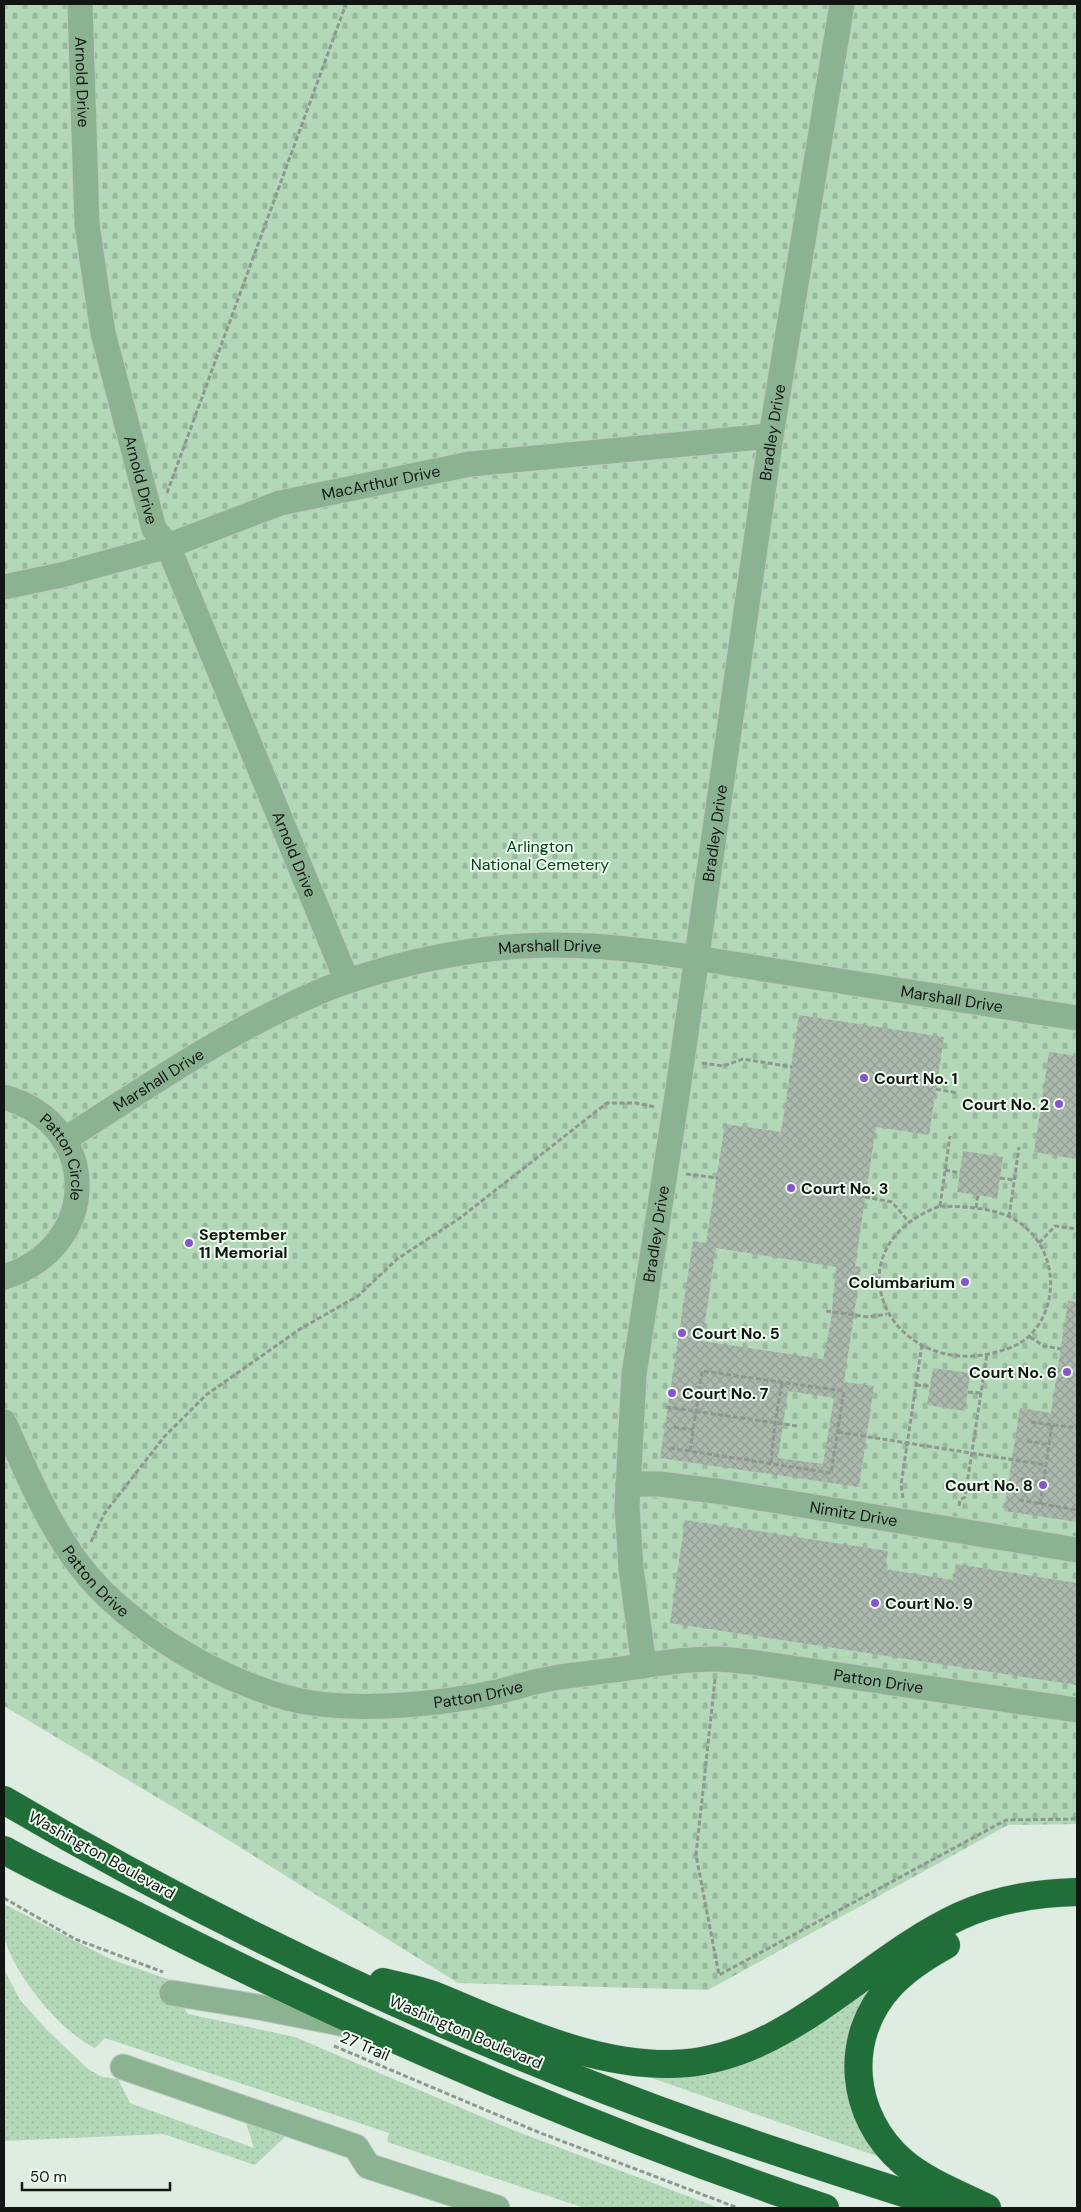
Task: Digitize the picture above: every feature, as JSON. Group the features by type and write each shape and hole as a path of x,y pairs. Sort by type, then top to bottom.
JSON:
{"highway":[{"name":"Washington Boulevard","path":"4,1800 116,1865 310,1964 437,2020 580,2080 713,2130 841,2174 951,2208"},
{"path":"4,1832 114,1904"},
{"path":"4,1850 239,1968 369,2029 493,2082 635,2139 759,2186 825,2208"},
{"path":"310,1964 430,1994 540,2038 574,2049 625,2061 674,2064 719,2057 744,2049 768,2038 825,2003 912,1943 961,1916 986,1906 1026,1896 1077,1892"},
{"path":"987,2208 904,2163 883,2140 866,2110 859,2082 859,2053 862,2038 872,2012 890,1986 901,1975 933,1952 974,1930 1002,1920 1037,1912 1077,1909"}],"lane":[{"name":"Arnold Drive","path":"80,4 87,225 103,333 161,538 348,981"},
{"name":"Bradley Drive","path":"644,1666 631,1568 628,1484 634,1374 675,1110 771,436 842,4"},
{"name":"MacArthur Drive","path":"4,587 62,575 161,538 280,503 470,464 771,436"},
{"name":"Marshall Drive","path":"64,1140 159,1079 249,1026 311,995 348,981 455,955 502,948 589,947 696,958 1077,1018"},
{"name":"Patton Circle","path":"4,1097 32,1108 56,1128 74,1162 77,1181 76,1199 71,1220 62,1238 50,1252 9,1288 4,1297"},
{"name":"Patton Circle","path":"4,1277 21,1272 36,1263"},
{"name":"Patton Drive","path":"4,1422 52,1524 79,1565 103,1594 131,1618 198,1662 263,1690 311,1702 352,1706 432,1701 496,1692 548,1679 644,1666 716,1659 751,1662 1077,1710"},
{"name":"Nimitz Drive","path":"628,1484 660,1484 732,1494 1077,1550"},
{"path":"170,1984 264,2008 369,2029"},
{"path":"123,2068 356,2146 368,2166 497,2208"}],"path":[{"path":"161,538 346,4"},
{"path":"682,1060 722,1066 743,1059 792,1067"},
{"path":"936,1089 957,1093"},
{"path":"79,1565 104,1514 164,1437 206,1395 300,1329 358,1296 397,1259 460,1218 607,1103 636,1103 675,1110"},
{"path":"940,1206 950,1136"},
{"path":"1009,1216 1020,1147"},
{"path":"945,1170 960,1173"},
{"path":"665,1171 718,1178"},
{"path":"1000,1178 1014,1180"},
{"path":"976,1208 978,1195"},
{"path":"865,1197 892,1202 909,1222"},
{"path":"940,1206 976,1208 1009,1216 1022,1225 1039,1242 1046,1254 1051,1280 1049,1299 1042,1320 1030,1337 1010,1348 987,1354 967,1356 948,1354 909,1337 887,1314 879,1277 887,1247 898,1232 909,1222 940,1206"},
{"path":"1039,1242 1055,1226 1077,1229"},
{"path":"826,1311 868,1317 887,1314"},
{"path":"1030,1337 1044,1346 1061,1349"},
{"path":"903,1498 901,1485 922,1344"},
{"path":"959,1506 960,1500 964,1497 987,1354"},
{"path":"670,1448 771,1464 831,1472 844,1391 702,1371 690,1451"},
{"path":"771,1464 775,1423 782,1383"},
{"path":"916,1385 930,1386"},
{"path":"968,1392 980,1394"},
{"path":"666,1407 797,1426"},
{"path":"1031,1422 1077,1428"},
{"path":"1040,1504 1052,1424"},
{"path":"674,1427 693,1430"},
{"path":"838,1432 1046,1465"},
{"path":"1027,1441 1049,1445"},
{"path":"1020,1479 1043,1482"},
{"path":"1019,1500 1077,1510"},
{"path":"716,1659 715,1692 703,1779 696,1855 719,1975 1006,1820 1077,1819"},
{"path":"4,1898 74,1939 170,1984"},
{"name":"27 Trail","path":"332,2045 538,2132 738,2208"}],"green space":[{"name":"Arlington National Cemetery","path":"4,4 1077,4 1077,1824 1008,1825 708,1990 458,1983 230,1841 4,1706"},
{"path":"4,1904 110,1959 176,1982 181,2003 188,2014 295,2037 513,2130 719,2208 584,2208 387,2142 389,2133 105,2038 95,2048 68,2029 40,2000 27,1983 9,1950 4,1935"},
{"path":"4,1969 20,2000 47,2030 88,2069 102,2077 118,2079 130,2103 254,2148 243,2113 285,2135 283,2139 255,2165 163,2134 4,2141"},
{"path":"877,1978 850,2046 888,2160 637,2073 668,2074"}],"building":[{"path":"799,1015 944,1037 929,1135 876,1127 855,1266 861,1267 844,1382 874,1386 859,1487 660,1458 693,1241 706,1243 725,1124 781,1132","holes":["716,1248 836,1267 831,1320 823,1359 702,1341","788,1391 834,1398 823,1464 778,1458"]},
{"name":"Court No. 2","path":"1049,1052 1077,1056 1077,1159 1034,1152"},
{"path":"963,1151 1003,1157 997,1198 957,1192"},
{"name":"Court No. 8","path":"1068,1301 1077,1302 1077,1522 1004,1511 1020,1408 1051,1413"},
{"path":"933,1368 970,1373 965,1411 927,1405"},
{"name":"Court No. 9","path":"685,1520 888,1551 885,1569 953,1580 956,1564 1077,1583 1077,1685 670,1623"}],"place":[{"name":"Court No. 1","path":"864,1078"},
{"name":"Court No. 2","path":"1059,1104"},
{"name":"Court No. 3","path":"791,1188"},
{"name":"September 11 Memorial","path":"189,1243"},
{"name":"Columbarium","path":"965,1282"},
{"name":"Court No. 5","path":"682,1333"},
{"name":"Court No. 6","path":"1067,1372"},
{"name":"Court No. 7","path":"672,1393"},
{"name":"Court No. 8","path":"1043,1485"},
{"name":"Court No. 9","path":"875,1603"}]}
